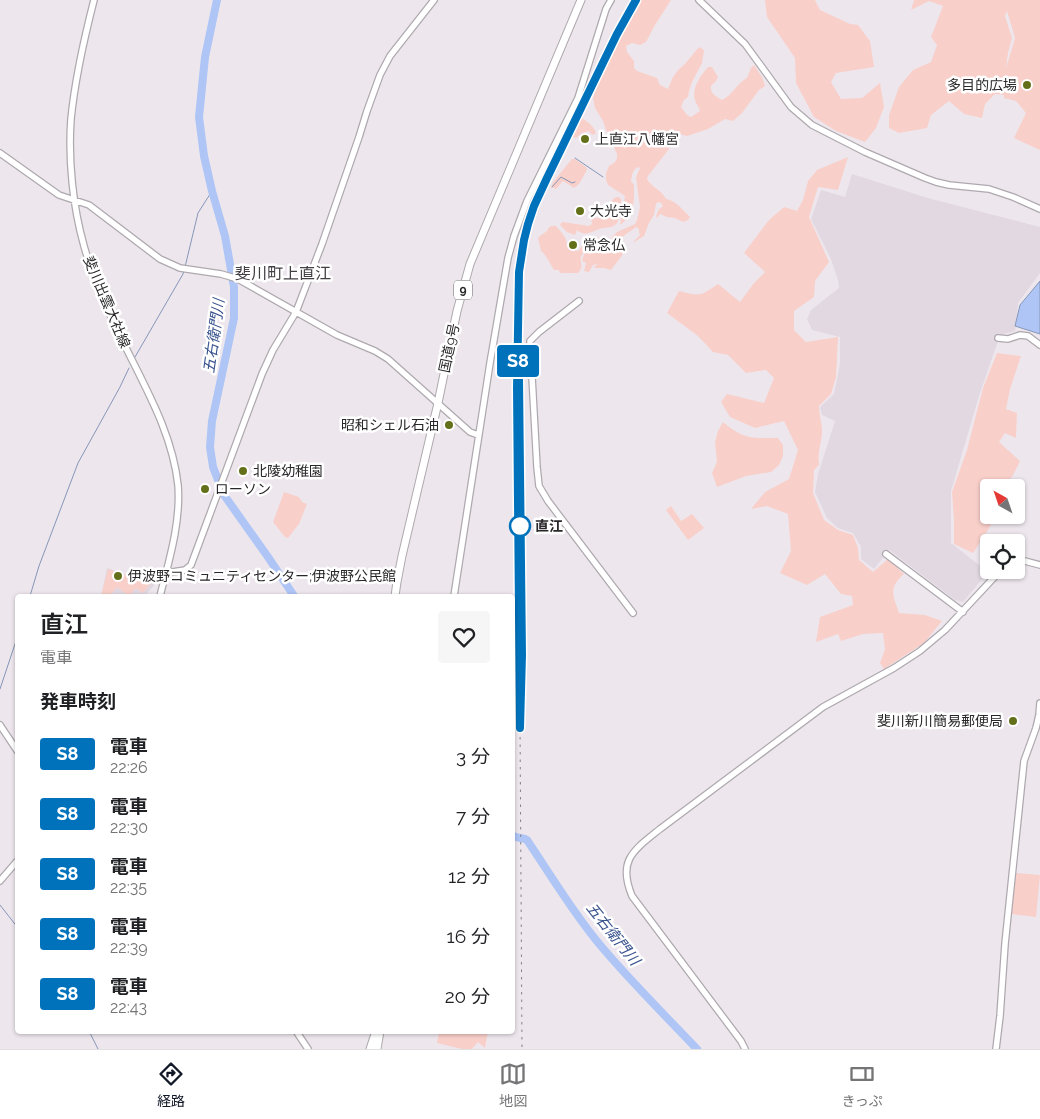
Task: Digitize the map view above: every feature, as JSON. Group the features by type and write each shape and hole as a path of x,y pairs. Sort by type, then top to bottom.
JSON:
{"highway":[{"name":"国道9号","path":"395,594 402,556 438,403 457,311 471,260 581,0"},
{"path":"370,1049 375,1034"},
{"path":"378,1049 380,1034"}],"street":[{"name":"斐川出雲大社線","path":"94,0 77,76 71,121 70,162 83,245 93,276 150,396 168,440 175,467 178,486 178,507 161,594"},
{"path":"166,573 185,570 191,565 262,374 273,350 296,312 322,244 380,75 390,56 434,0"},
{"path":"454,594 505,268 527,201 578,98 606,9 611,0"},
{"path":"699,0 745,44 791,107 812,125 865,152 924,178 950,185 989,189 1040,209"},
{"path":"0,153 59,195 89,205 160,259 182,268 238,279 337,335 375,351 388,359 470,432 478,435"},
{"path":"579,301 530,341 536,467 539,486 548,501 633,613"},
{"path":"998,338 1008,339 1020,335 1028,336 1040,345"},
{"path":"886,554 963,612"},
{"path":"1025,561 1040,564"},
{"path":"745,1049 741,1041 632,896 626,876 626,868 630,857 660,829 823,707 894,668 920,651 945,630 993,579"},
{"path":"996,1049 1024,761 1038,722 1040,703"},
{"path":"0,725 15,748"},
{"path":"0,881 15,864"},
{"path":"298,1034 308,1049"}],"shaded area":[{"path":"640,0 671,0 646,42 640,45 632,43 626,46 627,52 634,61 634,68 637,71 657,78 660,85 668,89 673,77 699,47 704,50 702,63 692,82 688,97 684,100 681,107 687,115 691,117 700,111 695,100 694,91 708,67 712,67 718,77 711,86 711,91 722,100 747,78 754,65 762,77 765,86 759,90 742,113 733,121 725,119 708,129 687,136 679,134 648,176 649,182 666,199 682,208 690,217 688,220 683,222 660,214 657,218 659,209 663,206 658,202 644,236 634,242 640,235 639,229 636,227 620,239 620,245 626,250 611,270 594,267 598,264 593,265 589,272 584,271 586,263 582,261 584,254 590,251 585,251 581,256 581,269 578,273 561,273 558,270 554,270 541,251 538,238 548,228 556,226 565,237 567,246 578,251 593,237 601,238 603,241 608,242 617,232 635,224 637,220 640,207 636,177 640,168 636,168 632,175 631,181 634,185 634,198 630,215 620,225 625,196 608,185 606,180 606,173 609,166 617,159 617,154 613,140 595,108 593,98 599,81"},
{"path":"765,0 815,0 820,10 850,24 858,25 870,41 874,67 836,73 831,82 841,99 862,98 880,83 884,107 876,128 865,142 836,131 814,117 796,83 795,58 767,17"},
{"path":"914,0 1040,0 1040,150 1014,138 1026,113 1016,101 1004,98 1004,95 995,94 985,104 982,118 964,114 949,101 931,115 927,128 899,133 889,128 889,115 899,87 913,70 931,62 937,45 931,37 943,6 929,1 911,10","holes":["1007,11 1015,38 1006,68 1012,38 1005,16"]},
{"path":"578,118 589,123 596,133 592,135 589,131 582,133 576,138 571,136"},
{"path":"848,157 838,190 818,187 809,217 829,262 815,281 814,297 794,311 794,330 806,342 838,337 836,377 831,394 819,406 822,435 819,465 814,470 813,493 824,520 838,530 853,535 858,548 859,560 873,572 888,559 904,574 896,583 893,592 899,613 925,615 942,621 924,643 884,669 880,663 885,649 883,633 863,634 841,641 838,634 816,642 820,617 853,605 852,596 841,594 825,574 807,585 780,573 791,551 788,514 767,506 751,509 765,492 789,479 798,450 784,421 755,428 730,417 721,402 727,394 764,403 774,378 766,370 746,373 728,355 713,352 698,336 667,313 679,291 699,294 718,284 740,302 765,272 744,253 769,220 784,207 797,211 803,200 808,181 817,170"},
{"path":"572,159 586,167 587,170 579,184 574,188 563,181 556,189 551,187 553,182"},
{"path":"852,174 928,198 1040,227 1040,273 1018,303 1015,331 1000,335 979,396 951,491 951,543 980,566 980,579 982,579 963,602 955,600 889,550 874,569 861,559 861,547 853,533 838,528 827,518 815,492 818,474 835,421 822,415 820,407 834,394 840,364 840,337 812,330 807,319 811,310 839,288 831,259 811,219 821,190 845,197"},
{"path":"616,197 621,199 620,211 618,221 613,226 585,234 577,230 575,235 567,232 560,225 563,222 589,226 592,224 591,218 594,216 596,218 610,217 612,215 612,200"},
{"path":"997,353 1021,356 1010,389 1006,409 1017,413 1016,438 1005,433 999,442 1020,461 1010,479 980,479 980,524 991,525 985,534 980,534 980,542 973,553 954,544 952,492 967,450 983,388"},
{"path":"723,422 730,428 749,437 778,438 783,445 783,456 779,465 771,472 746,476 717,487 712,473 717,462 715,442"},
{"path":"284,492 299,497 302,502 307,504 299,524 288,538 285,537 273,522"},
{"path":"671,506 681,521 692,514 704,528 688,540 666,510"},
{"name":"伊波野コミュニティセンター;伊波野公民館","path":"107,568 155,584 147,594 101,594"},
{"name":"伊波野コミュニティセンター;伊波野公民館","path":"108,569 151,583 143,593 136,588 131,594 126,594 117,587 112,594 102,594"},
{"path":"1016,873 1040,875 1036,917 1011,914"},
{"path":"438,1034 487,1034 485,1048 478,1042 472,1049 462,1049 437,1043"}],"water":[{"path":"1040,281 1040,334 1015,326 1020,305"}],"waterway":[{"name":"五右衛門川","path":"217,0 205,57 199,117 204,156 225,236 234,287 234,318 212,421 210,447 213,467 224,495 293,594"},
{"path":"575,158 603,177"},
{"path":"552,187 561,177 572,183 575,182"},
{"path":"185,267 198,213 212,191"},
{"path":"135,357 184,271"},
{"path":"31,594 39,566 78,463 129,368"},
{"path":"0,689 15,644"},
{"name":"五右衛門川","path":"515,836 527,840 596,940 697,1049"},
{"path":"0,905 15,924"},
{"path":"90,1034 98,1049"}],"railway":[{"path":"520,728 522,655 518,292 523,248 534,206 636,0"},
{"path":"520,722 522,1049"}],"train":[{"name":"S8","path":"519,378 522,655 520,728 517,388 518,292 522,252 534,206 617,34 636,0"}],"place":[{"name":"多目的広場","path":"1027,85"},
{"name":"上直江八幡宮","path":"585,139"},
{"name":"大光寺","path":"580,211"},
{"name":"常念仏","path":"573,245"},
{"name":"昭和シェル石油","path":"449,425"},
{"name":"北陵幼稚園","path":"243,471"},
{"name":"ローソン","path":"205,489"},
{"name":"直江","path":"520,526"},
{"name":"伊波野コミュニティセンター;伊波野公民館","path":"118,576"},
{"name":"斐川新川簡易郵便局","path":"1013,721"}],"district":[{"name":"斐川町上直江","path":"283,273"}]}
